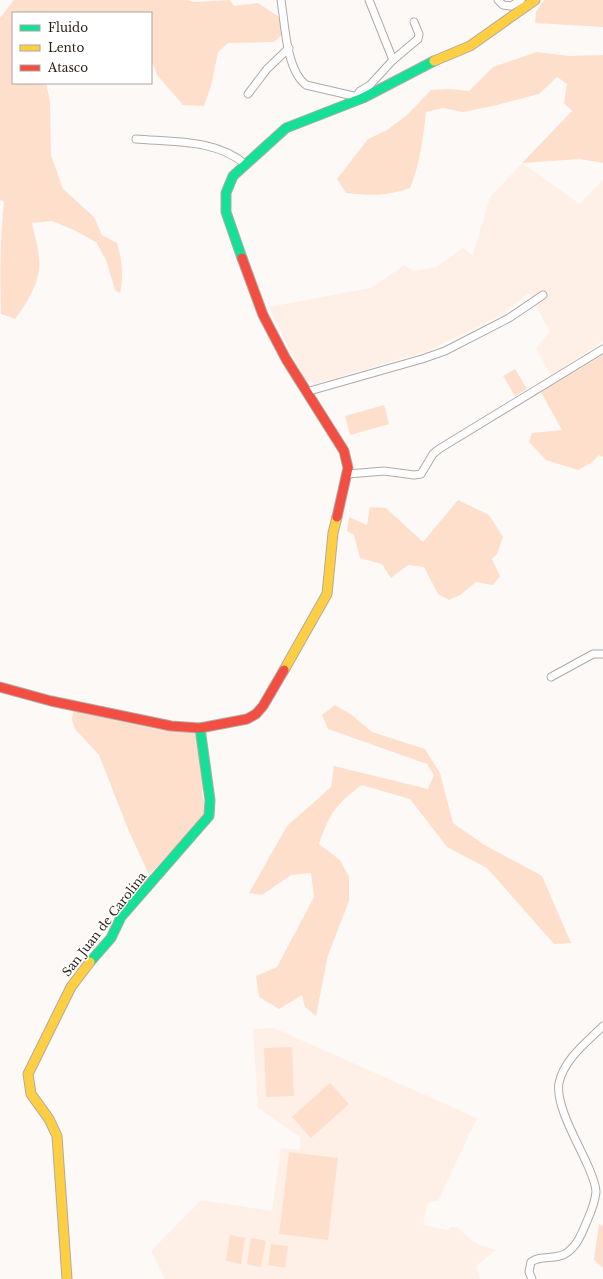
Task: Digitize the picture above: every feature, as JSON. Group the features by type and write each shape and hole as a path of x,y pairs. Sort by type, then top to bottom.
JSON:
{"street":[{"path":"281,0 289,48 295,72 300,80 306,85 359,98"},
{"path":"369,0 393,60"},
{"path":"498,0 503,5 511,6 522,0"},
{"path":"0,687 51,701 162,726 200,728 247,719 256,714 263,706 318,612 329,586 333,533 348,474 348,462 344,451 306,392 263,315 226,212 224,197 228,186 233,176 286,128 359,98 419,68 470,46 535,0"},
{"path":"359,98 360,91 370,85 393,60 418,40 419,34 414,22"},
{"path":"248,94 267,69 289,48"},
{"path":"136,139 198,144 230,152 246,165"},
{"path":"306,392 400,366 445,351 509,318 543,295"},
{"path":"348,474 384,472 414,475 422,474 433,454 439,449 603,349"},
{"path":"551,677 593,654 603,654"},
{"name":"San Juan de Carolina","path":"67,1279 67,1255 57,1137 49,1118 30,1097 27,1087 28,1074 71,987 80,974 111,938 121,917 209,816 210,800 200,728"},
{"path":"532,1279 530,1272 531,1262 534,1259 559,1257 568,1252 580,1238 592,1208 596,1191 591,1174 559,1098 559,1084 562,1073 571,1059 603,1026"}],"shaded area":[{"path":"14,0 187,0 194,2 230,0 234,6 258,3 279,17 285,32 274,42 228,43 218,52 211,86 204,106 183,105 157,75 152,62 152,12 12,12 12,84 46,84 50,101 51,155 63,189 94,217 102,235 117,243 122,274 120,293 115,290 106,260 96,242 74,230 52,221 32,223 38,253 38,274 29,298 15,319 1,314 0,286 4,201 0,200 0,18"},
{"path":"544,0 603,0 603,27 535,23 536,12"},
{"path":"537,52 569,56 603,55 603,163 580,159 522,163 572,111 564,103 567,84 557,77 539,94 463,112 443,108 426,112 419,160 410,188 394,193 378,195 346,193 337,179 368,139 387,130 407,115 431,90 451,89 469,91 493,67"},
{"path":"522,163 580,204 603,179 603,341 551,376 536,348 550,332 529,293 499,316 428,351 315,384 304,379 269,307 370,288 404,265 413,271 436,267 463,248 473,255 490,197"},
{"path":"603,355 603,457 599,455 591,463 578,470 546,460 529,442 532,433 562,430 541,392"},
{"path":"515,369 527,389 515,396 503,376"},
{"path":"384,405 389,424 350,435 345,416"},
{"path":"458,500 489,515 503,537 497,554 492,559 500,576 493,585 476,582 460,595 449,600 438,594 424,567 408,565 391,578 382,564 360,558 354,535 347,531 349,517 367,525 370,507 386,508 423,542"},
{"path":"335,705 352,715 372,732 425,749 440,773 453,823 483,844 542,876 571,943 554,944 487,868 447,847 410,799 362,785 346,798 335,810 326,825 319,844 340,860 349,877 349,901 328,955 316,1016 305,1007 302,995 279,1009 259,997 256,976 277,967 314,897 311,873 291,875 262,895 249,893 287,826 331,787 334,766 428,789 434,775 427,764 328,729 322,715"},
{"path":"73,711 161,730 193,733 198,737 204,785 202,791 206,810 196,825 149,875 128,829 99,755 75,729 72,720"},
{"path":"274,1028 477,1118 438,1201 432,1201 427,1205 423,1225 448,1230 451,1227 457,1227 479,1245 496,1250 476,1266 480,1279 165,1279 151,1251 201,1200 272,1211 281,1148 300,1150 300,1137 258,1108 253,1029"},
{"path":"292,1047 294,1096 266,1097 264,1048"},
{"path":"330,1083 349,1104 311,1138 292,1117"},
{"path":"289,1152 338,1158 328,1240 279,1234"},
{"path":"599,1224 603,1226 603,1268 594,1260"},
{"path":"230,1235 245,1238 241,1264 226,1261"},
{"path":"251,1238 266,1241 261,1267 247,1264"},
{"path":"271,1244 288,1246 285,1268 268,1265"}],"traffic: fast":[{"path":"242,258 226,212 226,193 233,176 286,128 363,98 434,61"},
{"path":"90,962 111,938 121,917 209,816 210,800 200,728"}],"traffic: slow":[{"path":"434,61 470,46 535,0"},
{"path":"284,670 327,594 333,533 337,517"},
{"path":"67,1279 57,1136 49,1119 31,1094 28,1074 71,987 90,962"}],"traffic: jam":[{"path":"242,258 263,315 286,359 344,451 348,468 337,517"},
{"path":"0,687 51,701 171,726 200,728 247,719 256,714 263,706 284,670"}]}
